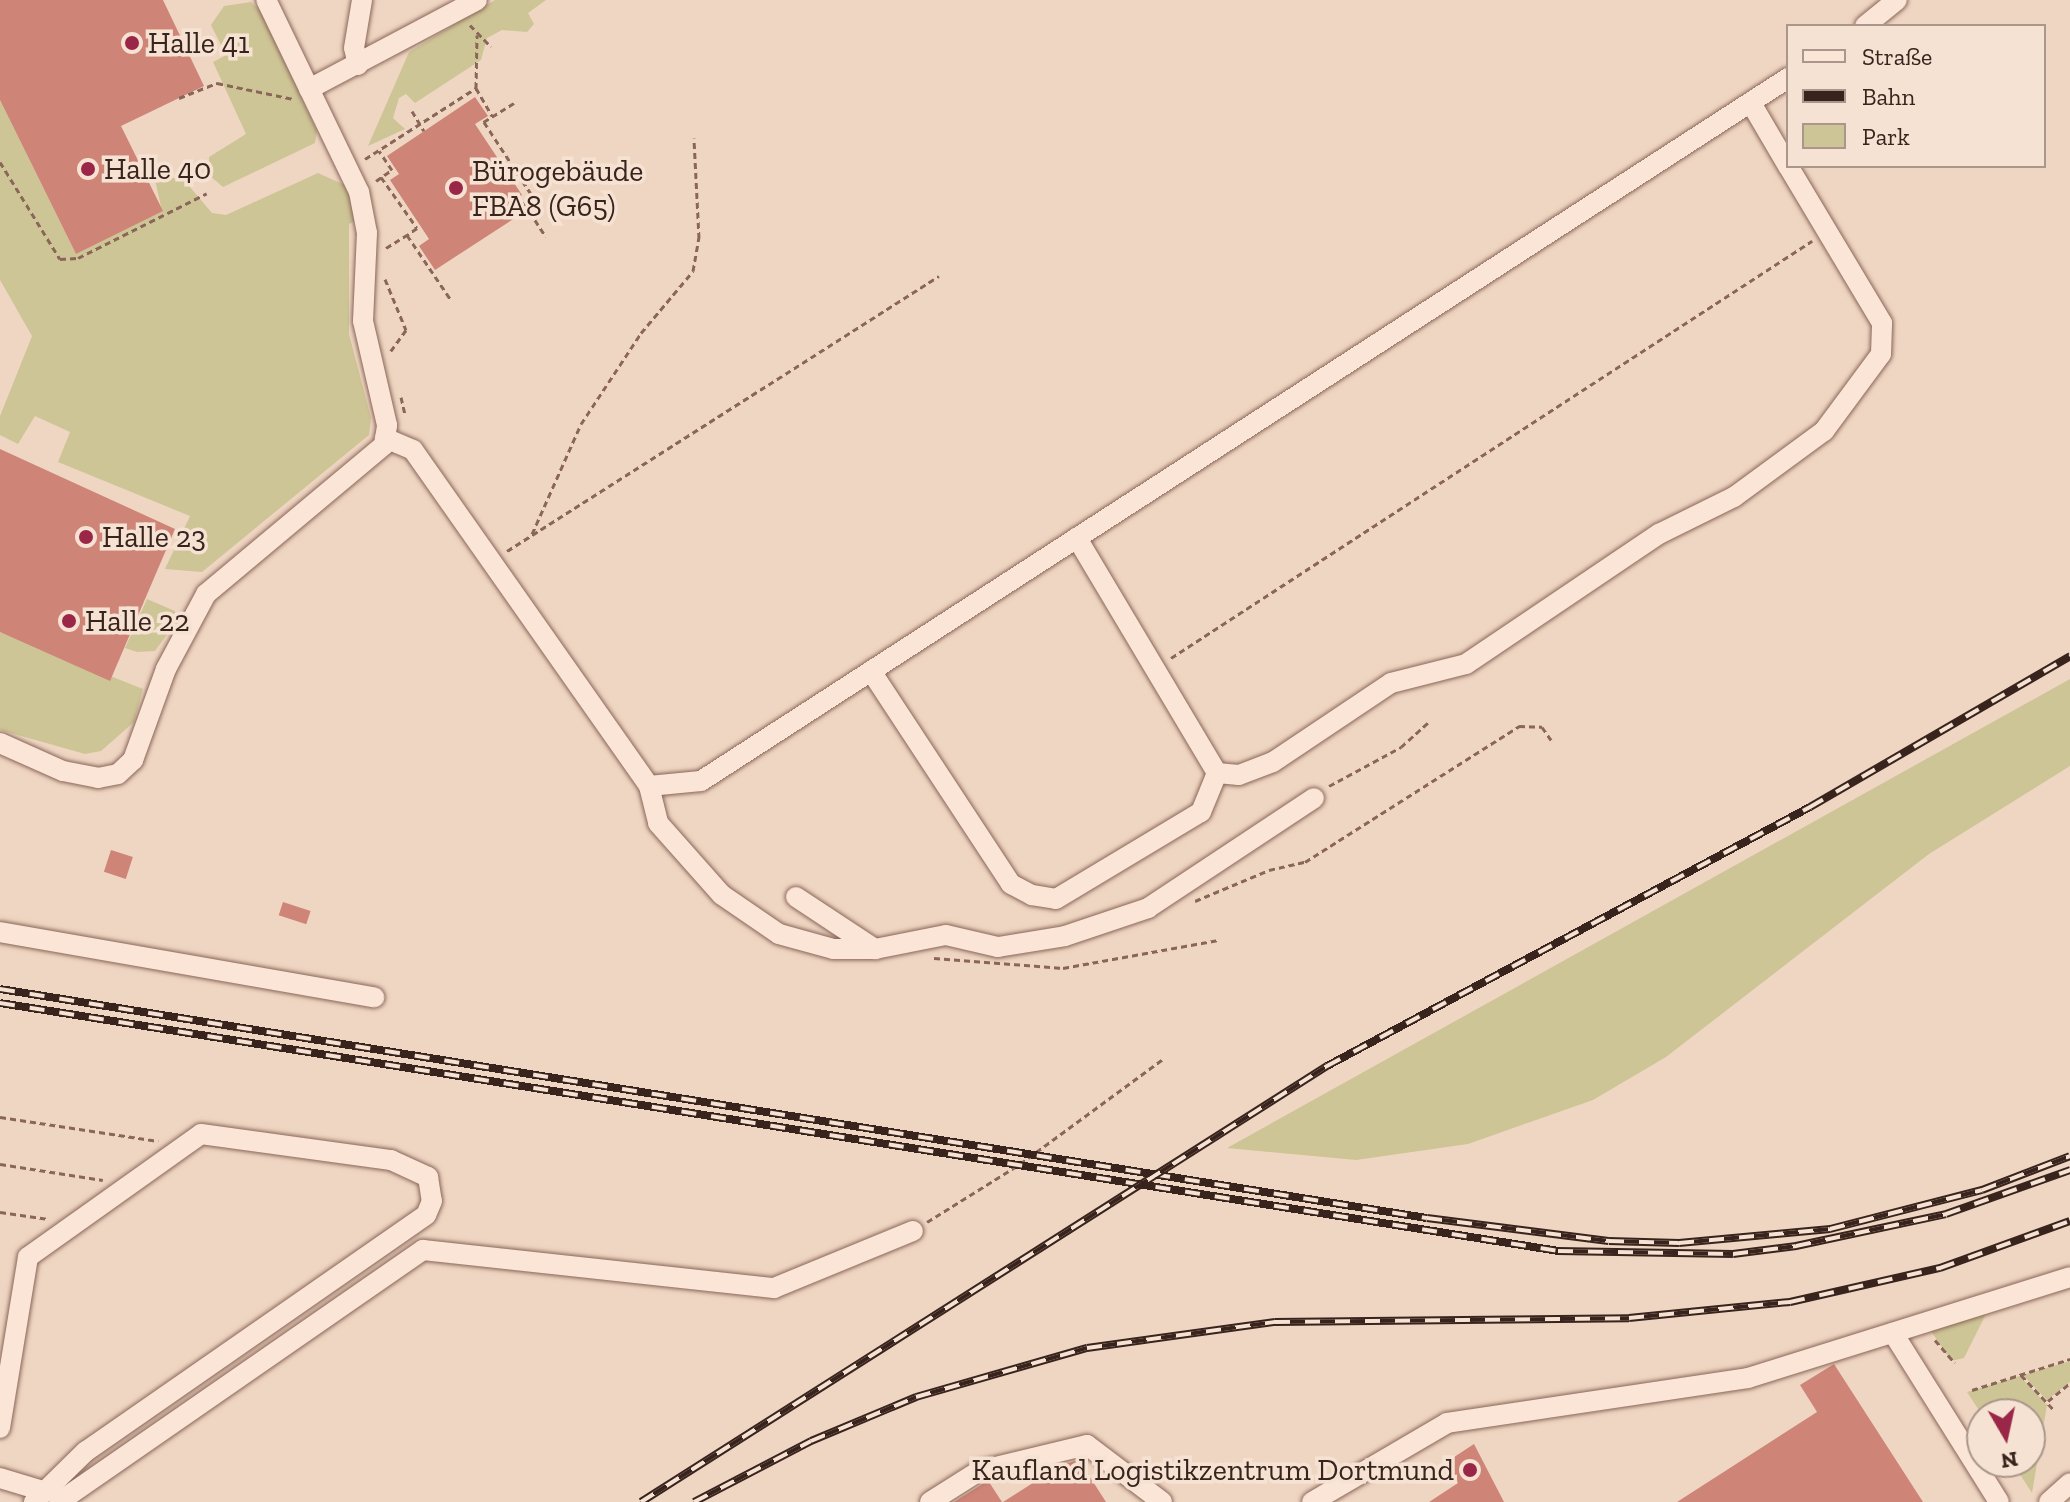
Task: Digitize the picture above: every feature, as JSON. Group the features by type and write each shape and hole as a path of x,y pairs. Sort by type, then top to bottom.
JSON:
{"lane":[{"path":"0,743 63,771 98,778 118,774 133,760 166,669 206,594 369,461 385,438 363,321 366,251 359,192 266,0"},
{"path":"358,65 354,48 362,0"},
{"path":"313,96 358,65 477,0"},
{"path":"1867,24 1897,0"},
{"path":"649,786 701,781 1786,79"},
{"path":"1751,103 1786,163"},
{"path":"1217,773 1239,775 1273,762 1391,683 1466,664 1659,534 1734,497 1824,431 1881,354 1882,323 1789,168"},
{"path":"385,438 413,450 494,560 649,786 658,823 722,895 779,934 804,941 875,949 946,935 998,947 1065,936 1148,908 1314,798"},
{"path":"1077,538 1217,773"},
{"path":"871,671 1011,884 1032,895 1056,899 1201,812 1217,773"},
{"path":"796,897 875,949"},
{"path":"804,941 822,914"},
{"path":"0,932 374,997"},
{"path":"0,1428 28,1257 192,1140 413,1166 428,1177 432,1201 426,1215 86,1451 46,1498"},
{"path":"46,1498 423,1250 774,1288 913,1231"},
{"path":"1312,1502 1447,1423 1748,1378 2070,1277"},
{"path":"1893,1333 1999,1502"},
{"path":"930,1502 979,1471 1087,1445 1162,1502"},
{"path":"0,1478 46,1498"},
{"path":"2049,1502 2070,1483"}],"path":[{"path":"477,35 476,88 493,117"},
{"path":"179,98 217,83 313,96"},
{"path":"365,159 476,88"},
{"path":"514,103 484,122 533,197 524,203 546,237"},
{"path":"412,111 424,131"},
{"path":"532,534 581,424 641,333 693,271 699,238 694,138"},
{"path":"366,251 417,228 379,178 392,170 379,151"},
{"path":"0,162 60,259 78,258 207,193"},
{"path":"1155,669 1826,231"},
{"path":"407,235 451,300"},
{"path":"494,560 939,276"},
{"path":"1314,798 1401,747 1430,721"},
{"path":"1193,902 1269,870 1305,862 1519,726 1542,727 1551,740"},
{"path":"913,1231 1020,1164 1163,1059"},
{"path":"0,1117 192,1140"},
{"path":"0,1164 129,1184"},
{"path":"0,1212 72,1223"},
{"path":"1931,1334 1955,1363"},
{"path":"1972,1390 2070,1359"},
{"path":"2020,1374 2054,1410"},
{"path":"2047,1402 2070,1383"}],"green space":[{"path":"495,0 546,0 528,13 534,24 527,32 502,30 487,38 481,60 415,103 406,94 399,98 393,118 405,129 368,146 409,52"},
{"path":"251,2 262,13 317,131 315,143 223,187 209,175 209,157 246,134 213,62 226,55 211,25 224,6"},
{"path":"0,100 76,254 162,211 155,180 161,176 184,180 212,213 226,215 318,173 347,186 355,221 349,224 349,334 371,418 369,435 202,572 165,569 190,516 58,462 70,432 35,416 18,444 0,435 0,416 32,336 0,280"},
{"path":"147,599 175,611 176,622 155,651 137,652 125,648"},
{"path":"0,632 143,689 134,722 101,751 85,754 0,730"},
{"path":"2070,679 2070,766 1929,854 1666,1057 1593,1100 1468,1144 1356,1160 1227,1148"},
{"path":"1986,1314 1964,1358 1951,1361 1931,1331"},
{"path":"2070,1361 2070,1382 2047,1400 2023,1375"},
{"path":"2020,1376 2040,1398 1971,1398 1967,1392"},
{"path":"2022,1478 2035,1478 2032,1493"}],"building":[{"name":"Halle 40","path":"0,0 163,0 204,86 121,126 163,211 76,254 0,100"},
{"name":"Bürogebäude FBA8 (G65)","path":"475,97 488,116 475,124 522,195 509,204 518,216 435,270 419,246 429,239 390,180 399,174 387,156"},
{"path":"0,449 175,529 110,681 0,632"},
{"path":"111,850 133,857 126,879 104,872"},
{"path":"283,902 311,911 306,924 279,915"},
{"path":"1834,1364 1923,1502 1677,1502 1817,1412 1800,1385"},
{"name":"Kaufland Logistikzentrum Dortmund","path":"1474,1444 1504,1502 1429,1502 1458,1483 1445,1463"},
{"path":"1079,1460 1106,1502 1003,1502 1061,1465"},
{"path":"989,1482 1002,1502 954,1502 984,1483"}],"railway":[{"path":"641,1502 1327,1066 1810,807 2070,656"},
{"path":"0,989 1427,1218 1609,1241 1679,1243 1830,1229 1982,1190 2070,1156"},
{"path":"0,1003 1558,1251 1733,1254 1796,1246 1946,1214 2070,1170"},
{"path":"694,1502 811,1441 916,1397 1087,1348 1275,1322 1629,1318 1790,1302 1940,1268 2070,1221"}],"place":[{"name":"Halle 41","path":"132,43"},
{"name":"Halle 40","path":"88,169"},
{"name":"Bürogebäude FBA8 (G65)","path":"456,188"},
{"name":"Halle 23","path":"86,537"},
{"name":"Halle 22","path":"69,621"},
{"name":"Kaufland Logistikzentrum Dortmund","path":"1470,1470"}]}
